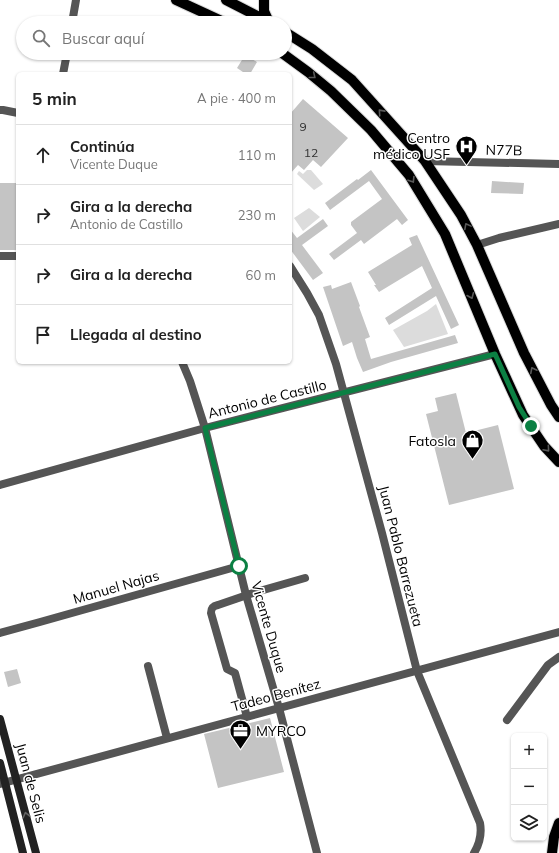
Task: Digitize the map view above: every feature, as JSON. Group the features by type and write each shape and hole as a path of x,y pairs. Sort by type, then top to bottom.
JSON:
{"main road":[{"path":"176,0 191,3 214,16"},
{"path":"226,0 258,16"},
{"path":"264,0 264,11 267,16"},
{"path":"292,36 312,49 352,80 425,161 462,215 477,245 524,353 551,405 559,417"},
{"path":"292,60 331,91 371,130 409,175 445,234 495,354 523,415 544,446 559,462"},
{"path":"551,405 559,412"},
{"name":"Juan de Selis","path":"0,719 36,853"},
{"name":"Juan de Selis","path":"0,763 3,784 23,853"},
{"path":"552,853 554,837 559,822"}],"street":[{"path":"73,16 76,0"},
{"path":"63,72 66,60"},
{"path":"1,110 16,113"},
{"name":"N77B","path":"425,161 559,164"},
{"path":"477,245 499,238 559,224"},
{"path":"0,256 16,256"},
{"name":"Juan Pablo Barrezueta","path":"292,269 307,293 318,315 336,364 382,533 417,671 480,823 481,835 474,853"},
{"name":"Antonio de Castillo","path":"0,485 205,428 495,354"},
{"name":"Vicente Duque","path":"183,364 190,381 205,428 246,596 279,708 317,853"},
{"name":"Manuel Najas","path":"0,633 239,566"},
{"path":"247,717 235,673 227,669 211,613 213,607 305,578"},
{"name":"Tadeo Benítez","path":"3,784 559,632"},
{"path":"507,720 548,665 559,657"},
{"path":"148,666 167,738"}],"shaded area":[{"path":"307,170 311,170 323,184 314,190 297,174 299,171 303,174"},
{"path":"309,208 320,217 303,231 294,218"},
{"path":"436,304 448,334 404,347 393,330 427,311"}],"building":[{"path":"242,60 254,60 257,62 251,72 243,72 237,68"},
{"path":"303,99 348,138 321,167 313,160 304,170 298,165 292,172 292,112"},
{"path":"371,170 408,220 402,225 397,219 364,244 361,240 334,260 329,254 357,233 351,225 351,222 382,199 369,181 330,210 325,203"},
{"path":"492,181 524,183 523,194 491,193"},
{"path":"0,183 16,183 16,250 0,250"},
{"path":"323,219 328,226 302,245 323,273 313,280 292,252 292,232 297,238"},
{"path":"417,235 459,325 451,329 436,296 389,325 385,318 432,288 422,266 379,292 368,272 412,245 409,238"},
{"path":"351,282 370,337 365,339 371,359 455,335 458,343 391,362 363,372 352,342 343,346 323,287 331,285 332,289"},
{"name":"Fatosla","path":"456,393 466,433 498,425 514,489 449,505 426,414 438,411 435,398"},
{"path":"17,669 21,683 8,687 4,672"},
{"path":"270,718 284,772 218,788 204,734"}],"place":[{"name":"Centro médico USF","path":"466,166"},
{"name":"Fatosla","path":"472,460"},
{"name":"MYRCO","path":"240,750"}],"route":[{"path":"239,566 205,428 495,354 519,407 531,426"}]}
